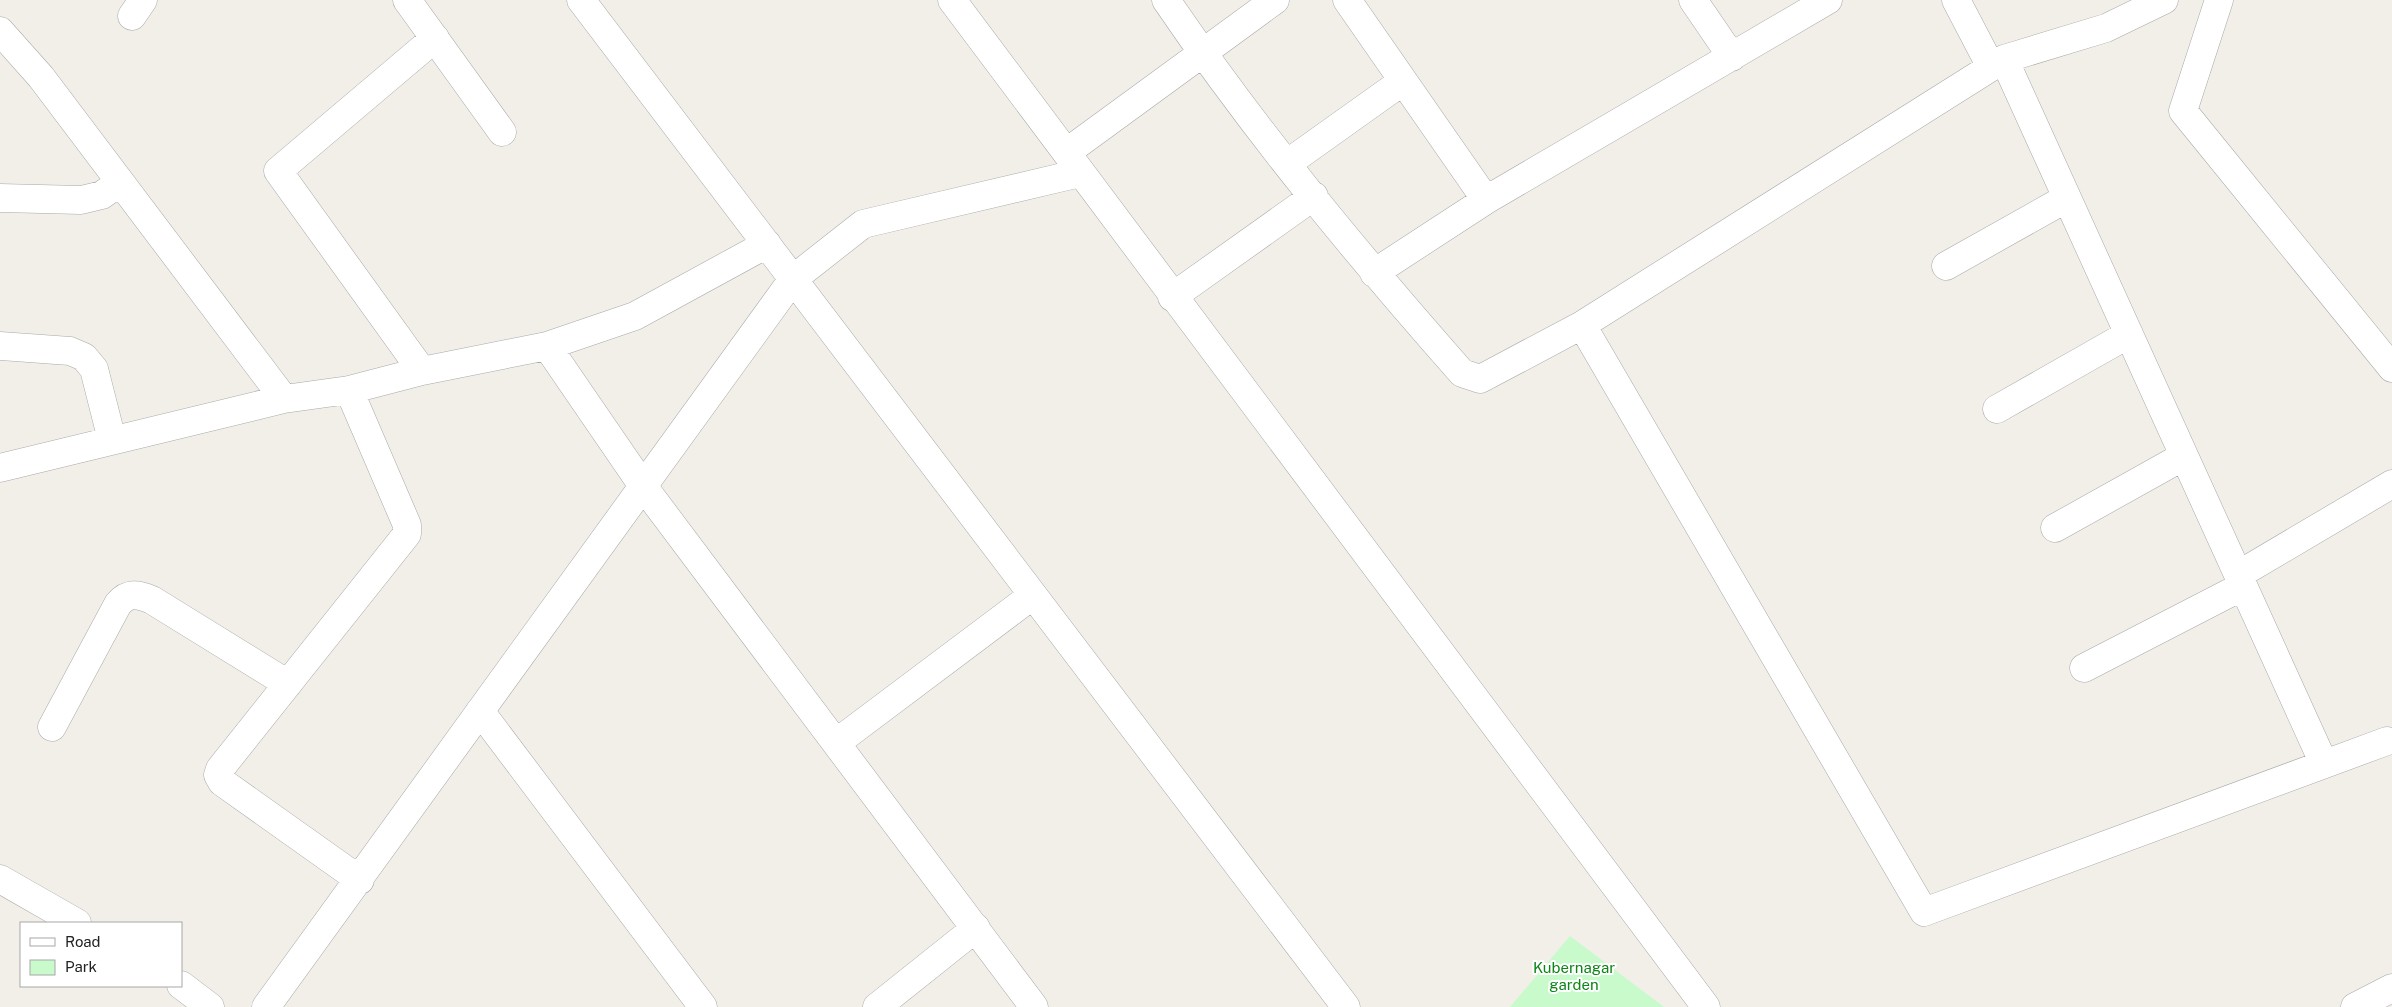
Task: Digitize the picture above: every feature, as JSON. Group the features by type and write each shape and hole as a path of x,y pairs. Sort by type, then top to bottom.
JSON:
{"street":[{"path":"408,0 502,132"},
{"path":"581,0 1346,1007"},
{"path":"952,0 1706,1007"},
{"path":"1166,0 1202,53 1374,273 1462,372 1470,377 1480,379 1582,325 1998,63 2106,28 2164,0"},
{"path":"266,1007 360,880 793,279 862,224 1073,162 1202,53 1275,0"},
{"path":"1347,0 1486,200"},
{"path":"1693,0 1732,57"},
{"path":"1374,273 1486,200 1828,0"},
{"path":"1956,0 1998,63 2067,198 2324,764"},
{"path":"2219,0 2183,111 2392,368"},
{"path":"0,31 41,77 284,399"},
{"path":"422,371 278,172 435,38"},
{"path":"1288,163 1403,81"},
{"path":"0,198 81,200 102,195 120,182"},
{"path":"1172,296 1314,196"},
{"path":"1946,266 2067,198"},
{"path":"0,468 284,399 350,390 422,371 547,346 635,316 767,244"},
{"path":"1582,325 1924,912 2324,764 2390,743"},
{"path":"1997,409 2129,334"},
{"path":"0,346 70,351 84,358 94,369 112,440"},
{"path":"547,346 643,486 1034,1007"},
{"path":"350,390 407,525 407,534 220,769 218,775 222,782 360,880"},
{"path":"2055,528 2184,456"},
{"path":"2084,668 2241,581 2392,484"},
{"path":"52,727 124,596 137,594 152,600 288,684"},
{"path":"836,743 1033,595"},
{"path":"480,711 703,1007"},
{"path":"0,879 75,922"},
{"path":"877,1007 976,928"},
{"path":"182,986 210,1007"},
{"path":"2355,1007 2392,988"}],"green space":[{"name":"Kubernagar garden","path":"1570,936 1664,1007 1510,1007"}]}
